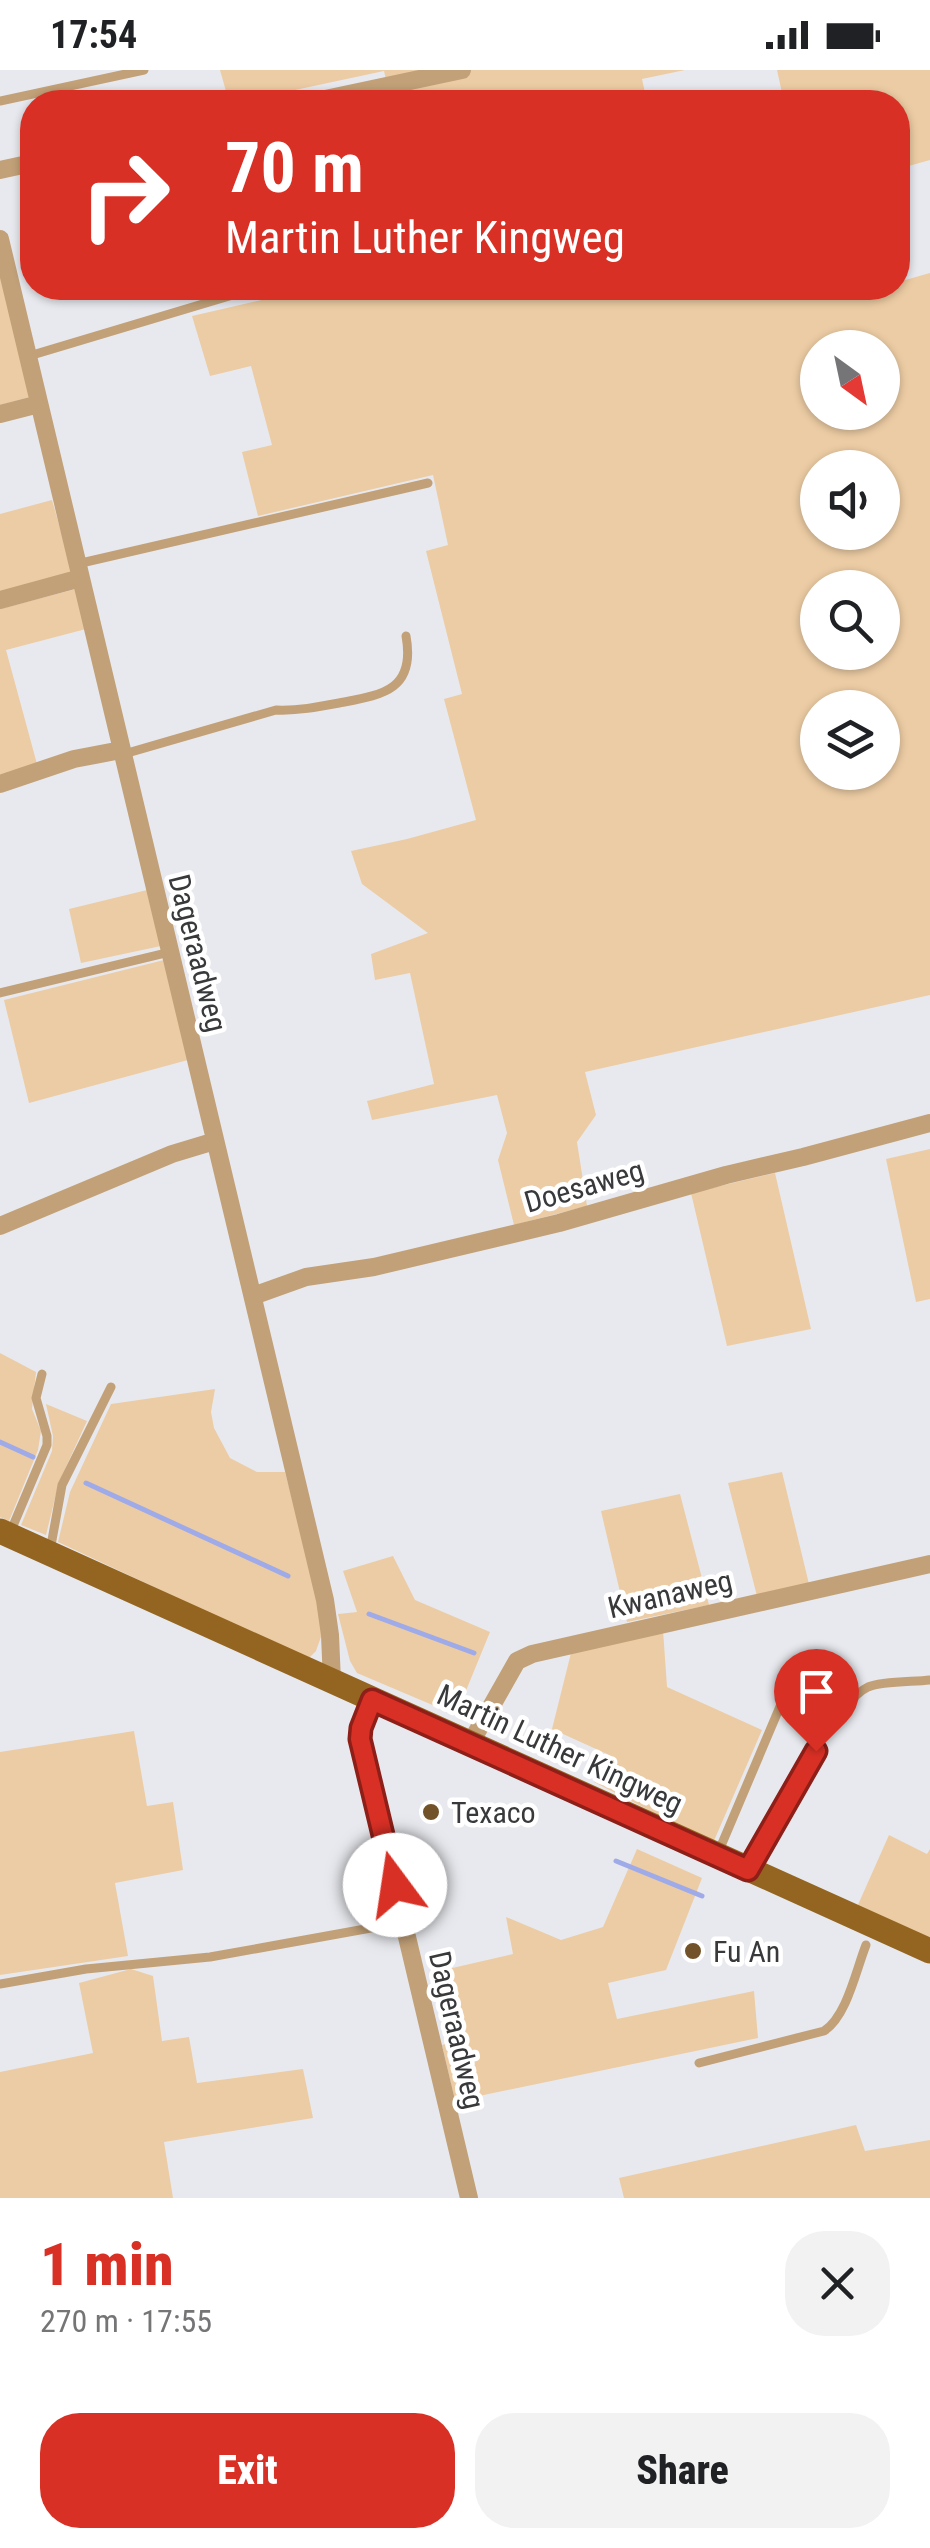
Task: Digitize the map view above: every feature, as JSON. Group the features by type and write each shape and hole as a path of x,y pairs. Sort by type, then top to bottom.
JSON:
{"main road":[{"name":"Martin Luther Kingweg","path":"5,1533 930,1951"}],"street":[{"path":"368,90 462,70"},
{"name":"Dageraadweg","path":"0,238 325,1600 332,1682"},
{"path":"0,414 40,404"},
{"path":"0,600 79,571"},
{"path":"0,784 74,759 121,752"},
{"name":"Doesaweg","path":"253,1296 306,1277 374,1267 559,1223 930,1122"},
{"path":"0,1226 172,1154 215,1141"},
{"name":"Kwanaweg","path":"470,1744 517,1661 532,1654 930,1564"},
{"name":"Dageraadweg","path":"372,1700 360,1739 469,2198"}],"lane":[{"path":"51,90 144,70"},
{"path":"29,356 216,300"},
{"path":"79,571 428,483"},
{"path":"121,752 276,710 294,711 381,695 397,684 404,670 406,636"},
{"path":"0,993 170,952"},
{"path":"5,1533 47,1446 48,1436 36,1398 42,1374"},
{"path":"50,1554 62,1484 111,1387"},
{"path":"748,1870 832,1722 853,1698 870,1686 930,1680"},
{"path":"716,1856 787,1690"},
{"path":"0,1984 86,1968 210,1957 404,1922"},
{"path":"699,2063 834,2024 866,1945"}],"shaded area":[{"path":"220,70 685,70 642,79 644,90 388,90 384,71 295,90 226,90"},
{"path":"777,70 930,70 930,160 910,166 910,90 781,90"},
{"path":"0,273 30,397 0,405"},
{"path":"930,273 930,995 585,1072 596,1115 577,1142 587,1206 514,1225 498,1160 507,1133 497,1095 372,1120 367,1101 434,1084 410,973 375,980 371,954 428,933 362,884 351,851 476,820 444,699 462,694 426,551 448,545 433,475 258,516 242,452 272,445 251,366 210,376 192,316 261,300 910,300 910,279"},
{"path":"52,500 73,573 0,592 0,514"},
{"path":"76,589 86,629 6,650 37,764 0,775 0,609"},
{"path":"147,890 161,946 81,963 69,909"},
{"path":"164,960 188,1060 29,1103 4,1000"},
{"path":"930,1149 930,1299 916,1302 886,1159"},
{"path":"775,1173 811,1329 727,1346 691,1193"},
{"path":"0,1353 36,1372 32,1409 41,1431 38,1450 9,1521 0,1517"},
{"path":"215,1389 211,1412 214,1428 230,1458 257,1472 285,1472 321,1608 322,1634 316,1651 308,1659 58,1542 70,1492 111,1404"},
{"path":"46,1404 87,1421 59,1482 46,1535 21,1525 52,1451"},
{"path":"782,1472 809,1584 757,1596 728,1483"},
{"path":"680,1494 709,1605 627,1622 601,1511"},
{"path":"393,1556 415,1600 490,1632 456,1715 357,1673 350,1661 338,1614 357,1612 343,1571"},
{"path":"663,1630 667,1687 762,1730 713,1843 594,1782 607,1754 552,1729 571,1653"},
{"path":"134,1731 147,1806 173,1802 183,1870 115,1883 128,1956 0,1975 0,1752"},
{"path":"889,1835 927,1854 930,1849 930,1939 857,1907"},
{"path":"637,1849 702,1878 666,1970 608,1983 617,2019 754,1991 758,2038 455,2101 442,2045 453,2042 435,1972 513,1954 506,1917 561,1940 603,1927"},
{"path":"131,1969 153,1976 162,2041 189,2037 197,2083 303,2069 313,2118 164,2142 173,2198 0,2198 0,2072 93,2053 79,1983"},
{"path":"856,2125 865,2151 930,2140 930,2198 624,2198 619,2178"}],"waterway":[{"path":"0,1442 33,1457"},
{"path":"86,1483 288,1576"},
{"path":"369,1614 474,1653"},
{"path":"616,1861 702,1896"}],"place":[{"name":"Texaco","path":"431,1812"},
{"name":"Fu An","path":"693,1951"}],"route":[{"path":"395,1885 360,1739 372,1700 748,1870 816,1751"}]}
